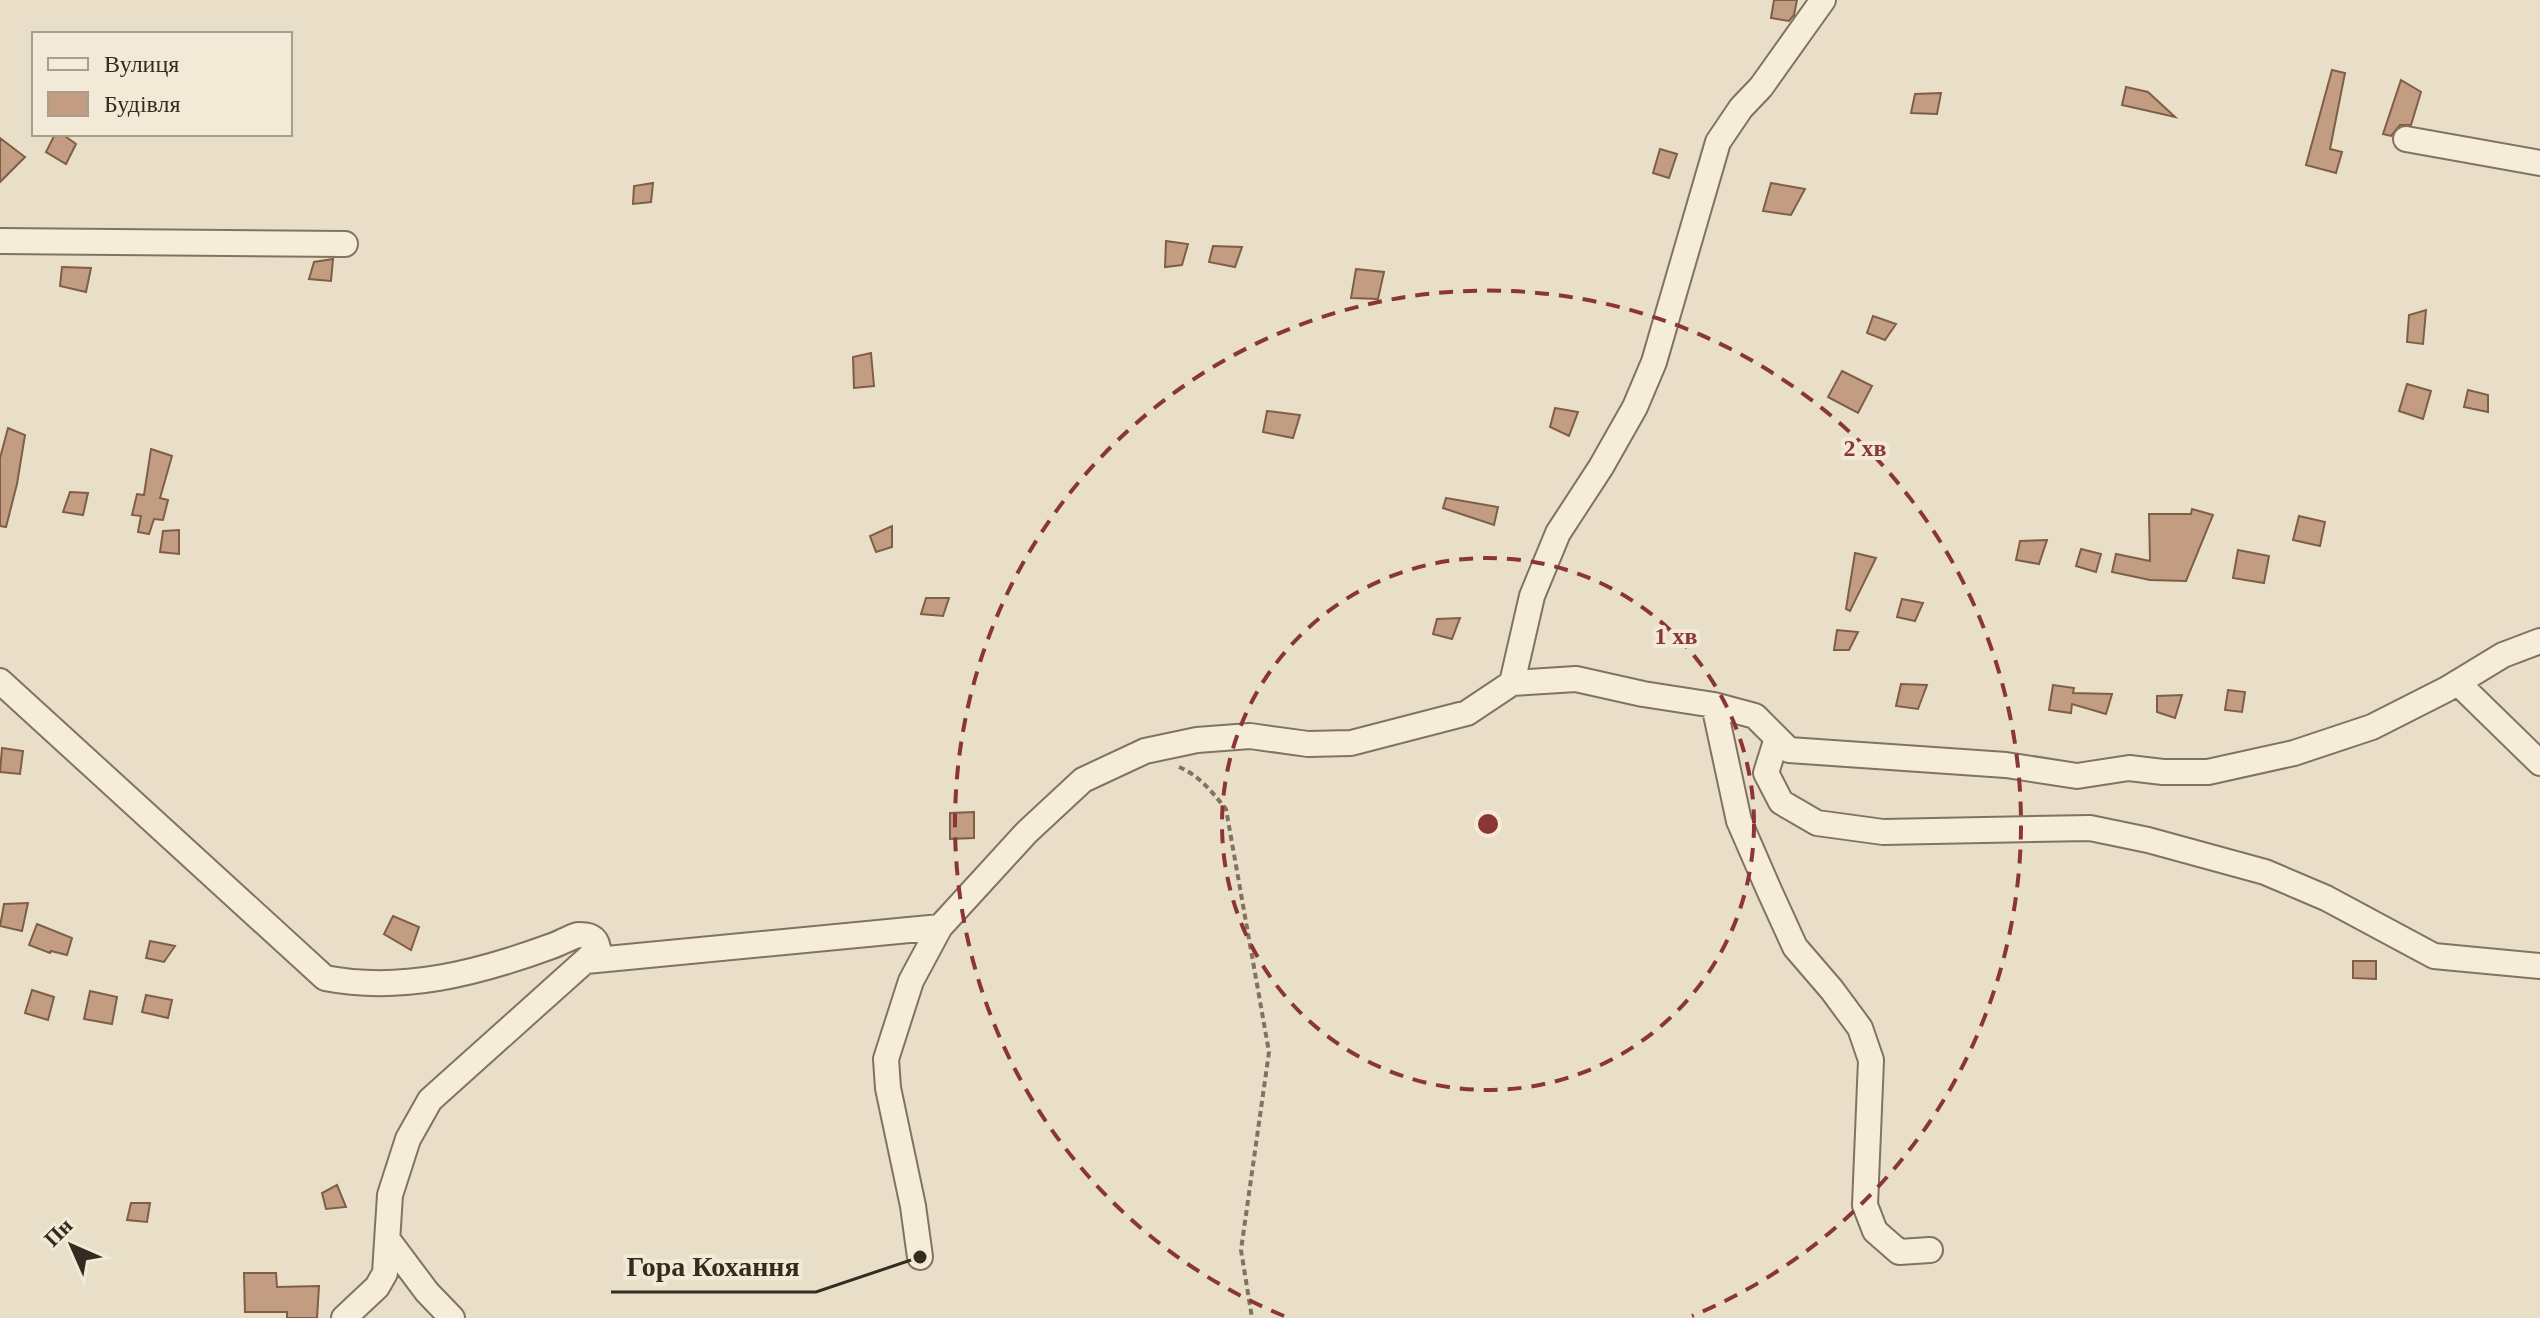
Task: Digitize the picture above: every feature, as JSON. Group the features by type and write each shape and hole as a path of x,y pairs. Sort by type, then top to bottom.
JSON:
{"street":[{"path":"1512,683 1532,596 1558,533 1628,419 1654,362 1718,142 1823,0"},
{"path":"2406,139 2540,163"},
{"path":"0,241 345,244"},
{"path":"920,1257 913,1206 888,1088 886,1059 911,981 940,927 1027,832 1083,780 1139,754 1197,740 1250,736 1308,744 1351,743 1467,713 1512,683 1576,679 1714,705 1755,716 1789,750 2006,765 2077,776 2129,768 2208,772 2294,753 2372,727 2458,683 2503,655 2540,641"},
{"path":"0,681 325,978 389,985 496,965 578,935 593,938 597,944 590,957 430,1100 408,1139 390,1195 385,1273 377,1287 344,1318"},
{"path":"2458,683 2540,763"},
{"path":"1714,705 1739,821 1769,890 1795,947 1860,1028 1871,1060 1865,1205 1875,1231 1899,1252 1930,1250"},
{"path":"1777,738 1766,773 1781,802 1817,823 1883,832 2090,828 2148,840 2265,872 2326,898 2434,956 2540,966"},
{"path":"590,957 940,927"},
{"path":"388,1240 427,1292 452,1318"}],"path":[{"path":"1139,754 1166,761 1192,773 1226,809 1269,1052 1241,1250 1252,1318"}],"building":[{"path":"1774,0 1797,0 1794,15 1789,21 1771,18"},
{"path":"2332,70 2345,73 2330,149 2342,152 2336,173 2306,165"},
{"path":"2401,80 2421,92 2411,125 2400,125 2391,136 2383,134"},
{"path":"2126,87 2148,92 2175,117 2122,105"},
{"path":"1941,93 1937,114 1911,113 1915,94"},
{"path":"54,136 65,136 76,144 66,164 46,152"},
{"path":"0,138 25,157 0,182"},
{"path":"1660,149 1677,154 1669,178 1653,173"},
{"path":"653,183 651,202 633,204 634,186"},
{"path":"1771,183 1805,189 1791,215 1763,211"},
{"path":"1166,241 1188,244 1182,265 1165,267"},
{"path":"1213,246 1242,247 1235,267 1209,262"},
{"path":"333,259 331,281 309,279 314,262"},
{"path":"62,267 91,268 86,292 60,286"},
{"path":"1356,269 1384,272 1378,299 1351,298"},
{"path":"2426,310 2423,344 2407,342 2409,315"},
{"path":"1873,316 1896,324 1885,340 1867,333"},
{"path":"871,353 874,386 854,388 853,357"},
{"path":"1842,371 1872,386 1858,413 1828,397"},
{"path":"2407,384 2431,391 2423,419 2399,411"},
{"path":"2468,390 2488,395 2488,412 2464,407"},
{"path":"1555,408 1578,412 1569,436 1550,427"},
{"path":"1267,411 1300,415 1293,438 1263,432"},
{"path":"8,428 25,435 6,527 0,526 0,458"},
{"path":"151,449 172,456 160,498 168,500 163,520 154,519 149,534 138,532 141,516 132,515 137,494 144,495"},
{"path":"70,492 88,493 83,515 63,512"},
{"path":"1446,498 1498,507 1494,525 1443,508"},
{"path":"2192,509 2213,515 2186,581 2150,580 2112,572 2116,554 2150,561 2149,514 2191,514"},
{"path":"2299,516 2325,522 2320,546 2293,540"},
{"path":"892,526 892,547 876,552 870,536"},
{"path":"179,530 179,554 160,552 163,531"},
{"path":"2047,540 2039,564 2016,560 2020,541"},
{"path":"2081,549 2101,554 2096,572 2076,566"},
{"path":"2238,550 2269,556 2264,583 2233,578"},
{"path":"1855,553 1876,558 1850,611 1846,609"},
{"path":"926,598 949,598 943,616 921,614"},
{"path":"1902,599 1923,603 1915,621 1897,617"},
{"path":"1460,618 1452,639 1433,634 1437,619"},
{"path":"1837,630 1858,632 1849,650 1834,650"},
{"path":"1901,684 1927,685 1918,709 1896,706"},
{"path":"2053,685 2074,688 2073,693 2112,694 2106,714 2072,704 2071,713 2049,710"},
{"path":"2228,690 2245,692 2242,712 2225,710"},
{"path":"2182,695 2175,718 2157,712 2157,696"},
{"path":"2,748 23,751 20,774 0,772"},
{"path":"974,812 974,838 950,839 950,813"},
{"path":"28,903 22,931 0,926 4,904"},
{"path":"393,916 419,927 411,950 384,934"},
{"path":"37,924 72,938 67,955 29,945"},
{"path":"150,941 175,946 164,962 146,958"},
{"path":"2353,961 2376,961 2376,979 2353,978"},
{"path":"32,990 54,997 48,1020 25,1013"},
{"path":"90,991 117,997 112,1024 84,1019"},
{"path":"146,995 172,1000 168,1018 142,1012"},
{"path":"337,1185 346,1207 326,1209 322,1193"},
{"path":"131,1203 150,1203 147,1222 127,1220"},
{"path":"244,1273 276,1273 277,1287 319,1286 317,1318 287,1318 287,1312 245,1312"}],"place":[{"name":"Гора Кохання","path":"920,1257"}]}
